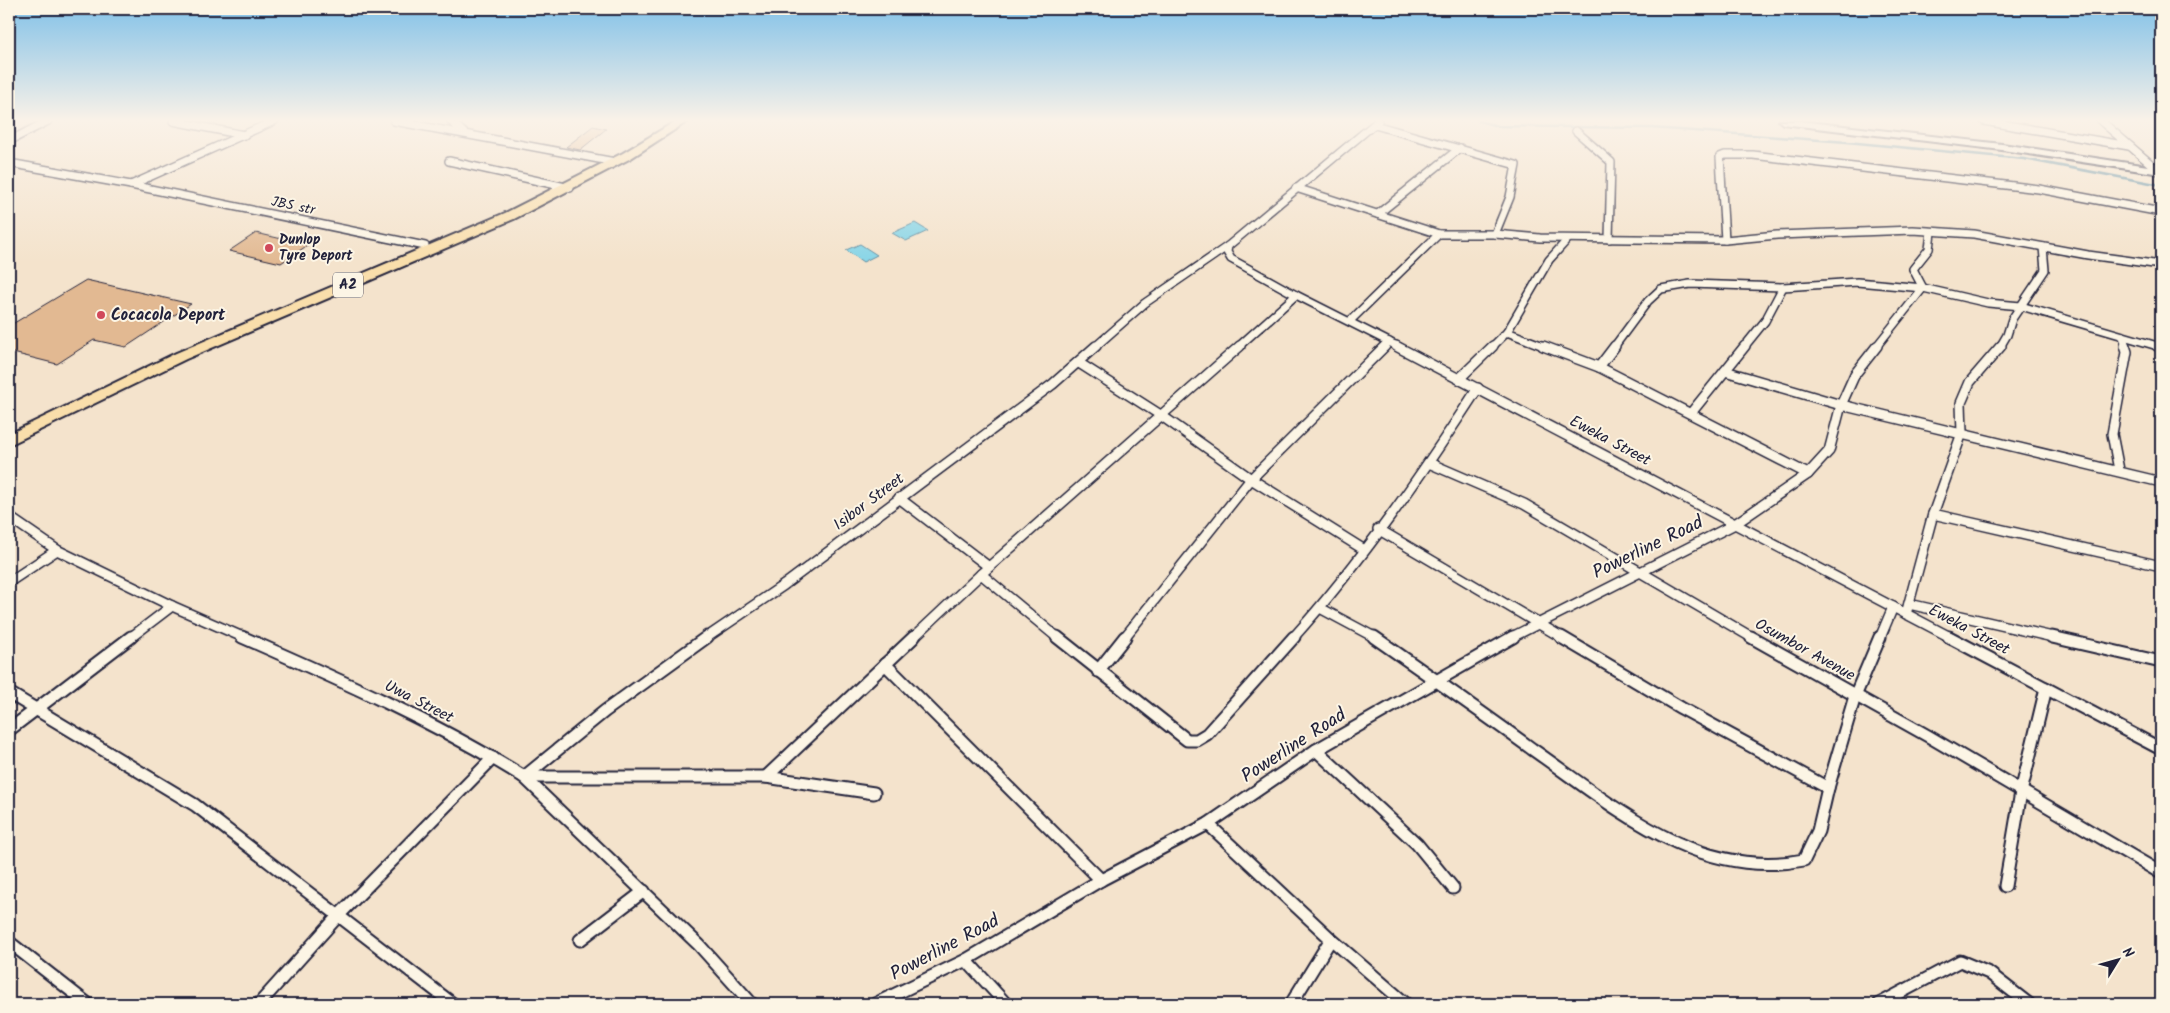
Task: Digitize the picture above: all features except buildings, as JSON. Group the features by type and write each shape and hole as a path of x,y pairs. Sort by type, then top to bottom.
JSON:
{"highway":[{"name":"A2","path":"9,440 203,346 479,231 597,168"},
{"name":"A2","path":"9,432 191,344 565,186"}],"street":[{"name":"JBS str","path":"38,168 131,185 425,246"},
{"path":"131,185 169,168"},
{"path":"483,168 565,186"},
{"path":"1228,246 1320,168"},
{"path":"1378,214 1435,168"},
{"path":"1495,234 1510,197 1515,168"},
{"path":"1609,239 1610,168"},
{"path":"1721,168 1725,240"},
{"path":"1869,168 2039,189 2161,212"},
{"path":"2142,168 2160,171"},
{"path":"1296,188 1439,234 1495,234 1568,239 1725,240 1796,234 1931,232 1974,234 2161,265"},
{"path":"1923,288 1913,269 1929,249 1931,232"},
{"path":"1350,321 1439,234"},
{"path":"1460,378 1507,332 1548,260 1568,239"},
{"name":"Eweka Street","path":"1228,246 1227,252 1231,259 1296,295 1460,378 1893,607 1908,609 2046,688 2161,749"},
{"name":"Isibor Street","path":"524,777 605,711 697,644 784,585 1080,362 1114,329 1145,303 1228,246"},
{"path":"2042,246 2045,270 2021,306 1998,351 1970,382 1962,403 1962,433 1933,514 1908,609 2161,662"},
{"path":"1599,366 1648,301 1661,289 1690,284 1783,287 1857,282 1923,288 1988,304 2021,306 2161,347"},
{"path":"1691,413 1765,321 1783,287"},
{"path":"1507,332 1599,366 1808,474 1829,451 1841,405 1855,374 1923,288"},
{"path":"766,777 985,571 1162,416 1296,295"},
{"path":"2119,470 2112,434 2127,352 2123,336"},
{"path":"1098,671 1251,479 1389,342"},
{"path":"1080,362 1162,416 1251,479 1363,549"},
{"path":"1725,371 1841,405 2119,470 2161,482"},
{"path":"899,498 1098,671 1186,740 1197,740 1207,734 1320,608 1429,463 1478,388"},
{"name":"Osumbor Avenue","path":"1429,463 1524,504 2161,873"},
{"name":"Powerline Road","path":"874,1004 966,960 1101,880 1208,824 1316,750 1435,680 1536,624 1736,524 1808,474"},
{"path":"1933,514 2161,566"},
{"name":"Uwa Street","path":"9,518 57,550 172,606 342,681 493,758 524,777 699,945 752,1004"},
{"path":"1378,529 1680,708 1828,788"},
{"path":"9,582 57,550"},
{"path":"9,730 172,606"},
{"path":"1320,608 1370,634 1635,821 1668,840 1712,857 1758,864 1787,865 1804,860 1818,831 1828,788 1855,696 1893,607"},
{"path":"885,664 1101,880"},
{"path":"2005,886 2021,792 2046,688"},
{"path":"9,693 195,805 453,1004"},
{"path":"1316,750 1416,844 1453,888"},
{"path":"259,1004 338,916 493,758"},
{"path":"524,777 766,777 874,793"},
{"path":"1208,824 1331,939 1406,1004"},
{"path":"580,940 644,891"},
{"path":"1291,1004 1331,939"},
{"path":"9,942 88,1004"},
{"path":"966,960 1006,1004"},
{"path":"1879,1004 1960,961 1979,966 1993,974 2029,1004"}],"water":[{"path":"915,223 928,231 906,241 892,233"},
{"path":"860,244 877,255 863,262 846,250"}],"waterway":[{"path":"2073,168 2161,185"}],"place":[{"name":"Dunlop Tyre Deport","path":"269,248"},
{"name":"Cocacola Deport","path":"101,315"}]}
